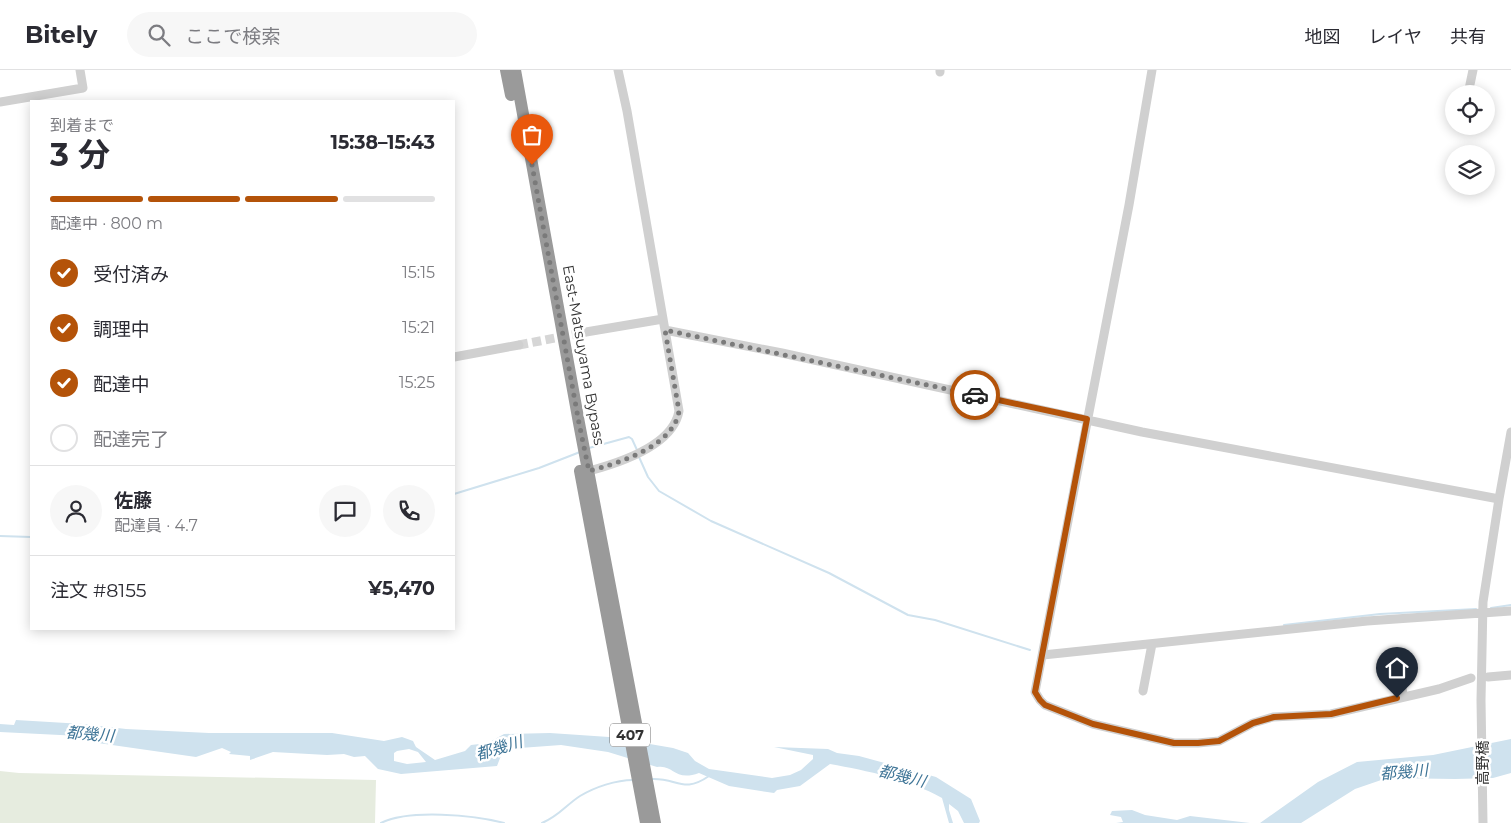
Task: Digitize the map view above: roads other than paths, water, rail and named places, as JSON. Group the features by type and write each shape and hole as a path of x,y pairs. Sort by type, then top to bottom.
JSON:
{"highway":[{"name":"East-Matsuyama Bypass","path":"506,70 618,648 655,823"},
{"name":"East-Matsuyama Bypass","path":"515,70 589,471 646,823"}],"street":[{"path":"0,102 83,88 80,70"},
{"path":"589,471 612,464 648,448 666,435 678,418 679,411 627,111 618,70"},
{"path":"1152,70 1129,205 1035,692 1045,705 1093,724 1174,743 1219,741 1253,723 1274,717 1331,714 1403,696 1439,690 1471,678"},
{"path":"1470,85 1473,70"},
{"path":"586,332 663,319"},
{"path":"665,330 782,353 1142,432 1498,499"},
{"path":"455,357 519,345"},
{"name":"高野橋","path":"1483,823 1482,613 1498,499 1511,432"},
{"path":"1043,655 1367,622 1511,611"},
{"path":"1143,691 1152,644"},
{"path":"1400,664 1403,696"},
{"path":"1488,677 1511,675"}],"water":[{"name":"都幾川","path":"16,720 126,729 209,733 332,733 384,741 402,737 413,741 416,747 435,760 465,751 471,745 488,743 504,734 550,733 609,737 673,748 688,753 695,761 709,769 772,778 790,775 801,770 813,759 813,755 774,747 828,749 837,753 859,756 936,777 971,799 980,821 979,823 964,823 958,811 949,804 953,823 949,823 942,798 929,791 888,776 830,764 800,786 777,790 774,793 729,786 699,773 691,775 679,774 667,768 657,767 608,752 561,745 520,748 515,746 502,753 497,766 401,774 378,769 365,756 273,752 250,760 250,756 229,754 231,752 222,748 196,757 98,743 80,736 0,732 0,724 14,725","holes":["409,749 418,752 426,762 407,764 394,761 394,753 397,751"]},
{"name":"都幾川","path":"1511,739 1511,773 1493,778 1387,778 1355,789 1301,823 1260,823 1318,782 1357,762 1433,755"},
{"path":"1132,810 1145,815 1177,820 1190,816 1250,823 1116,823 1123,822 1121,817 1110,815 1112,811"}],"waterway":[{"path":"589,448 629,437 632,439 637,450"},
{"path":"455,494 539,468 580,452"},
{"path":"639,457 648,477 659,491 711,521 829,573 908,615 935,620 1030,650"},
{"path":"0,536 30,537"},
{"path":"1491,608 1511,605"},
{"path":"1284,625 1380,614 1476,609"},
{"path":"652,779 661,779 686,785 693,784 709,776"},
{"path":"542,823 580,796 592,790 613,783 633,780"},
{"path":"381,823 408,816 424,815 459,816 504,823"}],"tunnel":[{"path":"519,345 586,332"}]}
